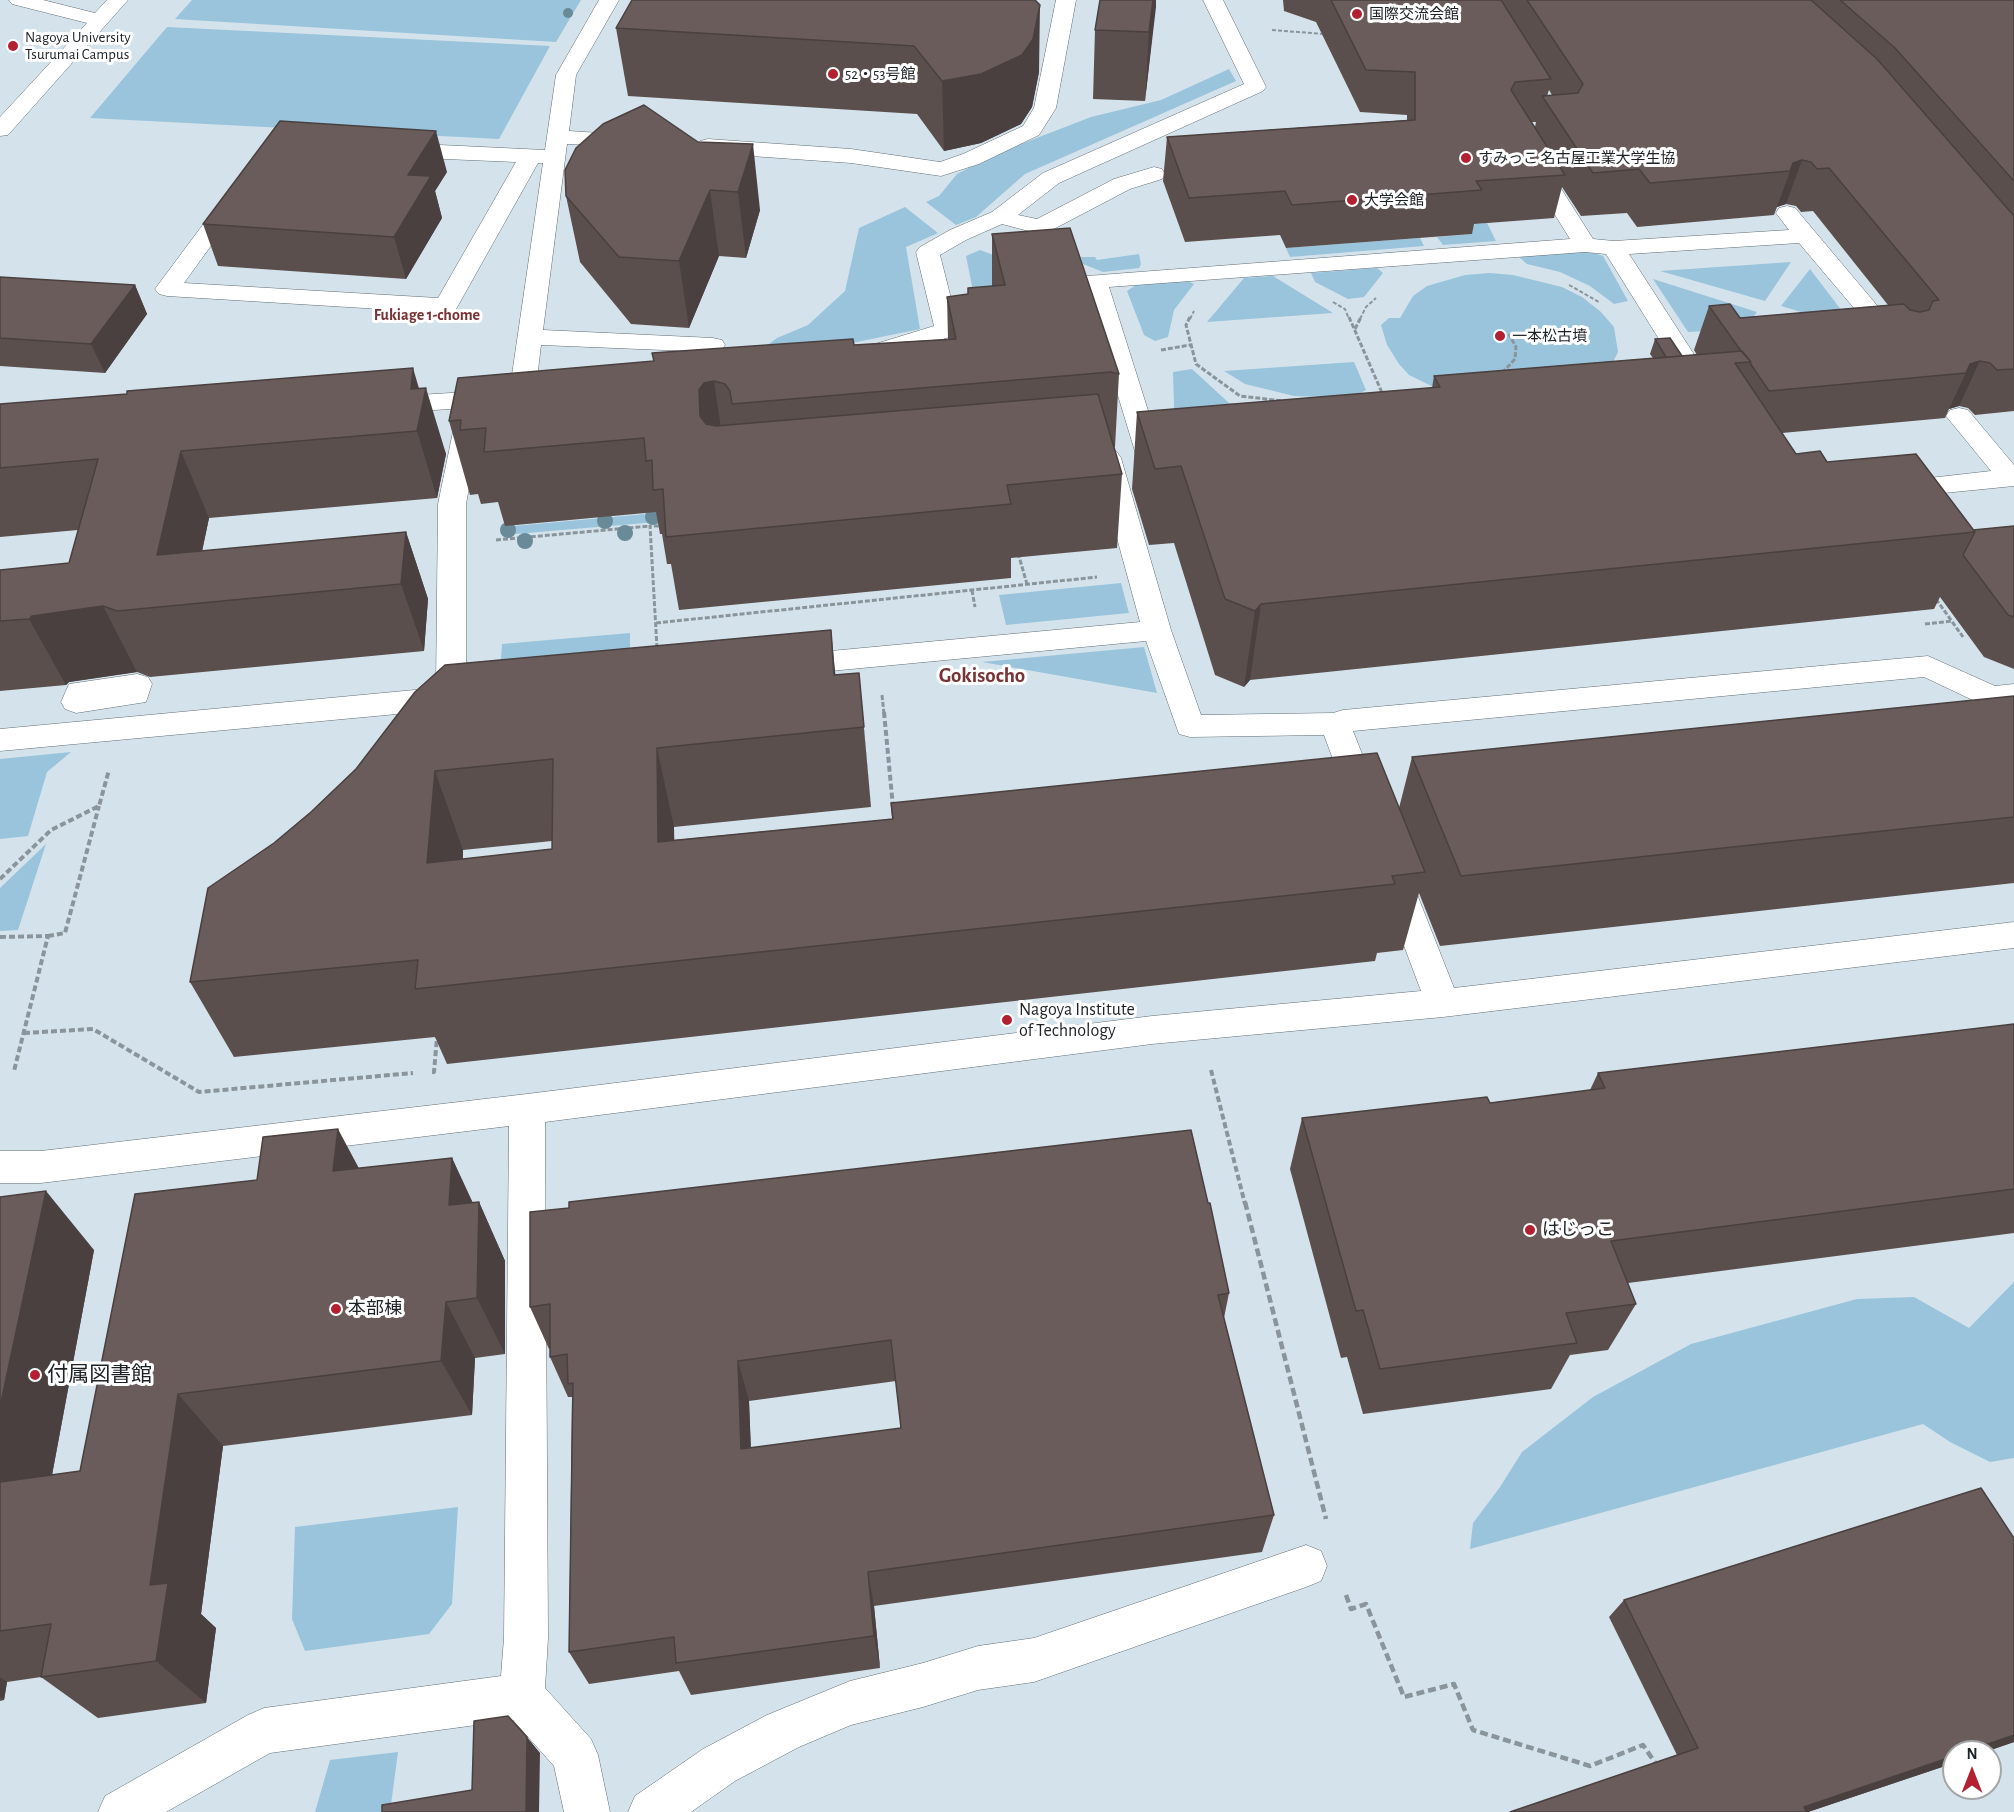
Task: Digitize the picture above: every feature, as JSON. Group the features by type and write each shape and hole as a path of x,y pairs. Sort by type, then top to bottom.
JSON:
{"street":[{"path":"0,9 17,0 100,20"},
{"path":"0,130 118,0"},
{"path":"366,406 533,395 530,337 566,75 609,0"},
{"path":"688,145 851,156 941,169 971,159 1031,130 1045,108 1066,0"},
{"path":"851,358 947,330 928,252 958,235 1000,217 1051,178 1256,87 1214,0"},
{"path":"379,149 530,156 556,147 652,143"},
{"path":"1526,151 1585,245"},
{"path":"248,180 167,289 446,306 530,156"},
{"path":"1000,217 1040,227 1122,184 1154,174"},
{"path":"1787,213 1900,346"},
{"path":"1805,236 1614,248 1585,245 1095,281 1163,462 1098,462 1140,572 1190,726 1335,724 1343,721 1928,666 2003,696"},
{"path":"1614,248 1709,398"},
{"path":"530,337 712,345"},
{"path":"0,740 463,696 452,544 452,504 472,400"},
{"path":"1959,416 2013,477"},
{"path":"1872,492 2013,477"},
{"path":"763,668 1157,630"},
{"path":"1335,724 1374,824"},
{"path":"1387,857 1443,1003"},
{"path":"0,1167 42,1167 1199,1025 1443,1003 2014,935"},
{"path":"527,1109 526,1638 522,1696 576,1755 587,1812"},
{"path":"651,1812 718,1764 783,1731 850,1703 923,1685 978,1668 1034,1660 1306,1566"},
{"path":"121,1812 264,1731 522,1696"}],"path":[{"path":"1267,30 1324,34"},
{"path":"1278,268 1345,309 1385,399"},
{"path":"1216,272 1186,325 1196,364 1240,396 1293,402"},
{"path":"1565,283 1631,324 1667,334"},
{"path":"1498,379 1515,359 1516,347 1509,334"},
{"path":"650,526 658,656"},
{"path":"452,544 659,526"},
{"path":"1016,546 1027,584"},
{"path":"656,623 1140,572"},
{"path":"1932,593 2003,696"},
{"path":"878,657 893,810"},
{"path":"0,937 48,936 65,933 118,729"},
{"path":"0,879 51,830 99,806"},
{"path":"14,1071 48,936"},
{"path":"1199,1025 1327,1523"},
{"path":"24,1033 93,1029 199,1092 434,1072 437,1037"},
{"path":"1345,1592 1351,1609 1366,1604 1404,1697 1454,1684 1473,1730 1590,1766 1643,1745 1659,1772 1670,1767"}],"shaded area":[{"path":"192,0 581,0 556,42 175,19"},
{"path":"167,27 550,46 499,139 90,118"},
{"path":"1229,69 1236,81 1025,174 976,217 956,225 926,202 939,196 957,174 998,153 1091,117 1161,100"},
{"path":"905,207 938,233 906,247 920,329 750,364 756,353 777,338 808,325 845,291 859,228"},
{"path":"1487,223 1496,241 1443,245 1437,237 1472,234 1467,225"},
{"path":"1420,238 1424,246 1290,257 1286,248"},
{"path":"980,250 1074,285 976,306 966,256"},
{"path":"1588,251 1603,256 1628,301 1614,304 1590,286 1560,272 1527,264 1519,257"},
{"path":"1139,254 1141,264 1139,268 1103,272 1083,264 1081,257 1095,257 1097,260"},
{"path":"1791,262 1765,301 1660,271"},
{"path":"1377,268 1383,273 1364,297 1348,299 1315,282 1311,273"},
{"path":"1810,269 1855,328 1781,306"},
{"name":"一本松古墳","path":"1490,273 1513,275 1562,287 1582,297 1601,312 1614,327 1618,352 1608,372 1446,393 1409,375 1387,345 1381,325 1389,318 1400,318 1413,296 1427,286 1465,275"},
{"path":"1273,276 1333,313 1207,322 1244,278"},
{"path":"1653,279 1757,312 1745,329 1688,332"},
{"path":"1187,281 1194,284 1174,310 1168,337 1155,341 1144,335 1127,291 1136,285"},
{"path":"1354,362 1366,390 1351,398 1294,396 1245,384 1224,371"},
{"path":"1192,369 1229,403 1249,406 1175,438 1173,372"},
{"path":"657,513 657,522 503,535 503,527"},
{"path":"1121,583 1129,613 1006,625 999,595"},
{"path":"630,633 630,659 500,672 502,644"},
{"path":"1144,647 1157,693 982,662"},
{"path":"71,752 47,772 28,836 0,839 0,759"},
{"path":"46,844 18,930 0,931 0,888"},
{"path":"2014,1282 2014,1458 1990,1462 1950,1442 1923,1424 1470,1549 1473,1523 1522,1452 1593,1397 1691,1344 1857,1299 1914,1297 1969,1328"},
{"path":"458,1507 452,1604 429,1634 305,1651 292,1619 295,1527"},
{"path":"398,1752 390,1812 315,1812 330,1760"}],"building":[{"path":"632,0 1035,0 1040,5 1033,39 1022,55 981,74 942,81 914,46 616,28"},
{"path":"1100,0 1153,0 1149,32 1095,30"},
{"path":"1331,0 1501,0 1551,79 1515,82 1511,90 1565,175 1476,181 1482,190 1292,205 1285,191 1189,198 1167,137 1415,120 1415,72 1366,70"},
{"path":"1527,0 1811,0 1877,59 2014,216 2014,369 1997,370 1990,363 1980,361 1970,364 1966,373 1769,391 1751,362 1709,306 1730,304 1740,318 1904,304 1910,310 1920,312 1929,310 1933,301 1939,300 1829,168 1817,169 1811,162 1802,160 1793,163 1790,171 1650,183 1639,169 1593,173 1542,96 1578,93 1583,84"},
{"path":"1840,0 2014,0 2014,181 1895,48"},
{"path":"644,105 698,142 753,144 738,192 710,190 679,261 619,257 566,196 565,170 576,148 603,124"},
{"path":"280,121 436,131 408,175 431,176 394,237 203,224"},
{"path":"1070,228 1119,374 1111,372 732,404 730,391 725,384 714,381 704,383 699,390 700,416 706,424 716,426 1098,394 1122,474 1007,485 1011,504 666,537 663,489 653,490 652,460 646,461 644,438 484,452 486,428 460,430 461,420 449,421 458,378 654,361 652,353 853,339 854,345 956,339 947,297 968,294 968,288 1005,285 992,234"},
{"path":"0,277 135,285 91,344 0,338"},
{"path":"1670,338 1682,356 1658,358 1666,357 1655,339"},
{"path":"1742,351 1751,362 1735,363 1796,454 1820,451 1827,462 1916,454 1975,532 1261,604 1255,611 1225,599 1181,466 1155,469 1137,412 1440,387 1434,376"},
{"path":"413,368 411,389 426,388 417,431 181,451 157,555 406,532 401,584 117,611 103,606 32,616 29,619 0,621 0,570 69,563 98,459 0,468 0,404 127,394 127,391"},
{"path":"2014,526 2014,617 2008,615 1963,555 1975,532 1973,530"},
{"path":"831,630 834,675 859,673 864,727 657,748 658,842 893,819 891,803 1377,753 1425,872 1392,876 1395,884 415,989 418,960 190,982 208,888 274,843 311,812 356,769 415,692 445,665","holes":["553,759 552,849 427,863 435,771"]},
{"path":"2014,696 2014,817 1461,876 1412,757"},
{"path":"2014,1024 2014,1189 1611,1241 1636,1304 1566,1313 1577,1343 1380,1369 1363,1310 1356,1311 1302,1118 1487,1097 1490,1103 1605,1088 1598,1073"},
{"path":"338,1129 333,1171 452,1158 449,1205 479,1202 477,1298 446,1302 441,1361 178,1394 150,1585 168,1583 156,1661 41,1677 51,1624 0,1631 0,1482 80,1471 135,1194 257,1180 263,1137"},
{"path":"1191,1130 1208,1203 1210,1203 1229,1293 1218,1295 1274,1515 868,1572 874,1636 676,1663 674,1637 569,1652 573,1383 568,1384 567,1354 550,1357 550,1304 530,1307 530,1212 569,1208 569,1202","holes":["891,1340 901,1428 741,1449 738,1361"]},
{"path":"46,1191 0,1407 0,1197"},
{"path":"1981,1488 2014,1538 2014,1735 2000,1740 1942,1740 1942,1760 1804,1807 1806,1812 1510,1812 1698,1748 1624,1600"},
{"path":"508,1716 527,1737 526,1812 382,1812 382,1805 472,1790 474,1721"}],"place":[{"name":"国際交流会館","path":"1357,14"},
{"name":"Nagoya University Tsurumai Campus","path":"13,46"},
{"name":"52・53号館","path":"833,74"},
{"name":"すみっこ 名古屋工業大学生協","path":"1466,158"},
{"name":"大学会館","path":"1352,200"},
{"name":"一本松古墳","path":"1500,336"},
{"name":"Nagoya Institute of Technology","path":"1007,1020"},
{"name":"はじっこ","path":"1530,1230"},
{"name":"本部棟","path":"336,1309"},
{"name":"付属図書館","path":"35,1375"}],"district":[{"name":"Fukiage 1-chome","path":"427,315"},
{"name":"Gokisocho","path":"982,676"}]}
